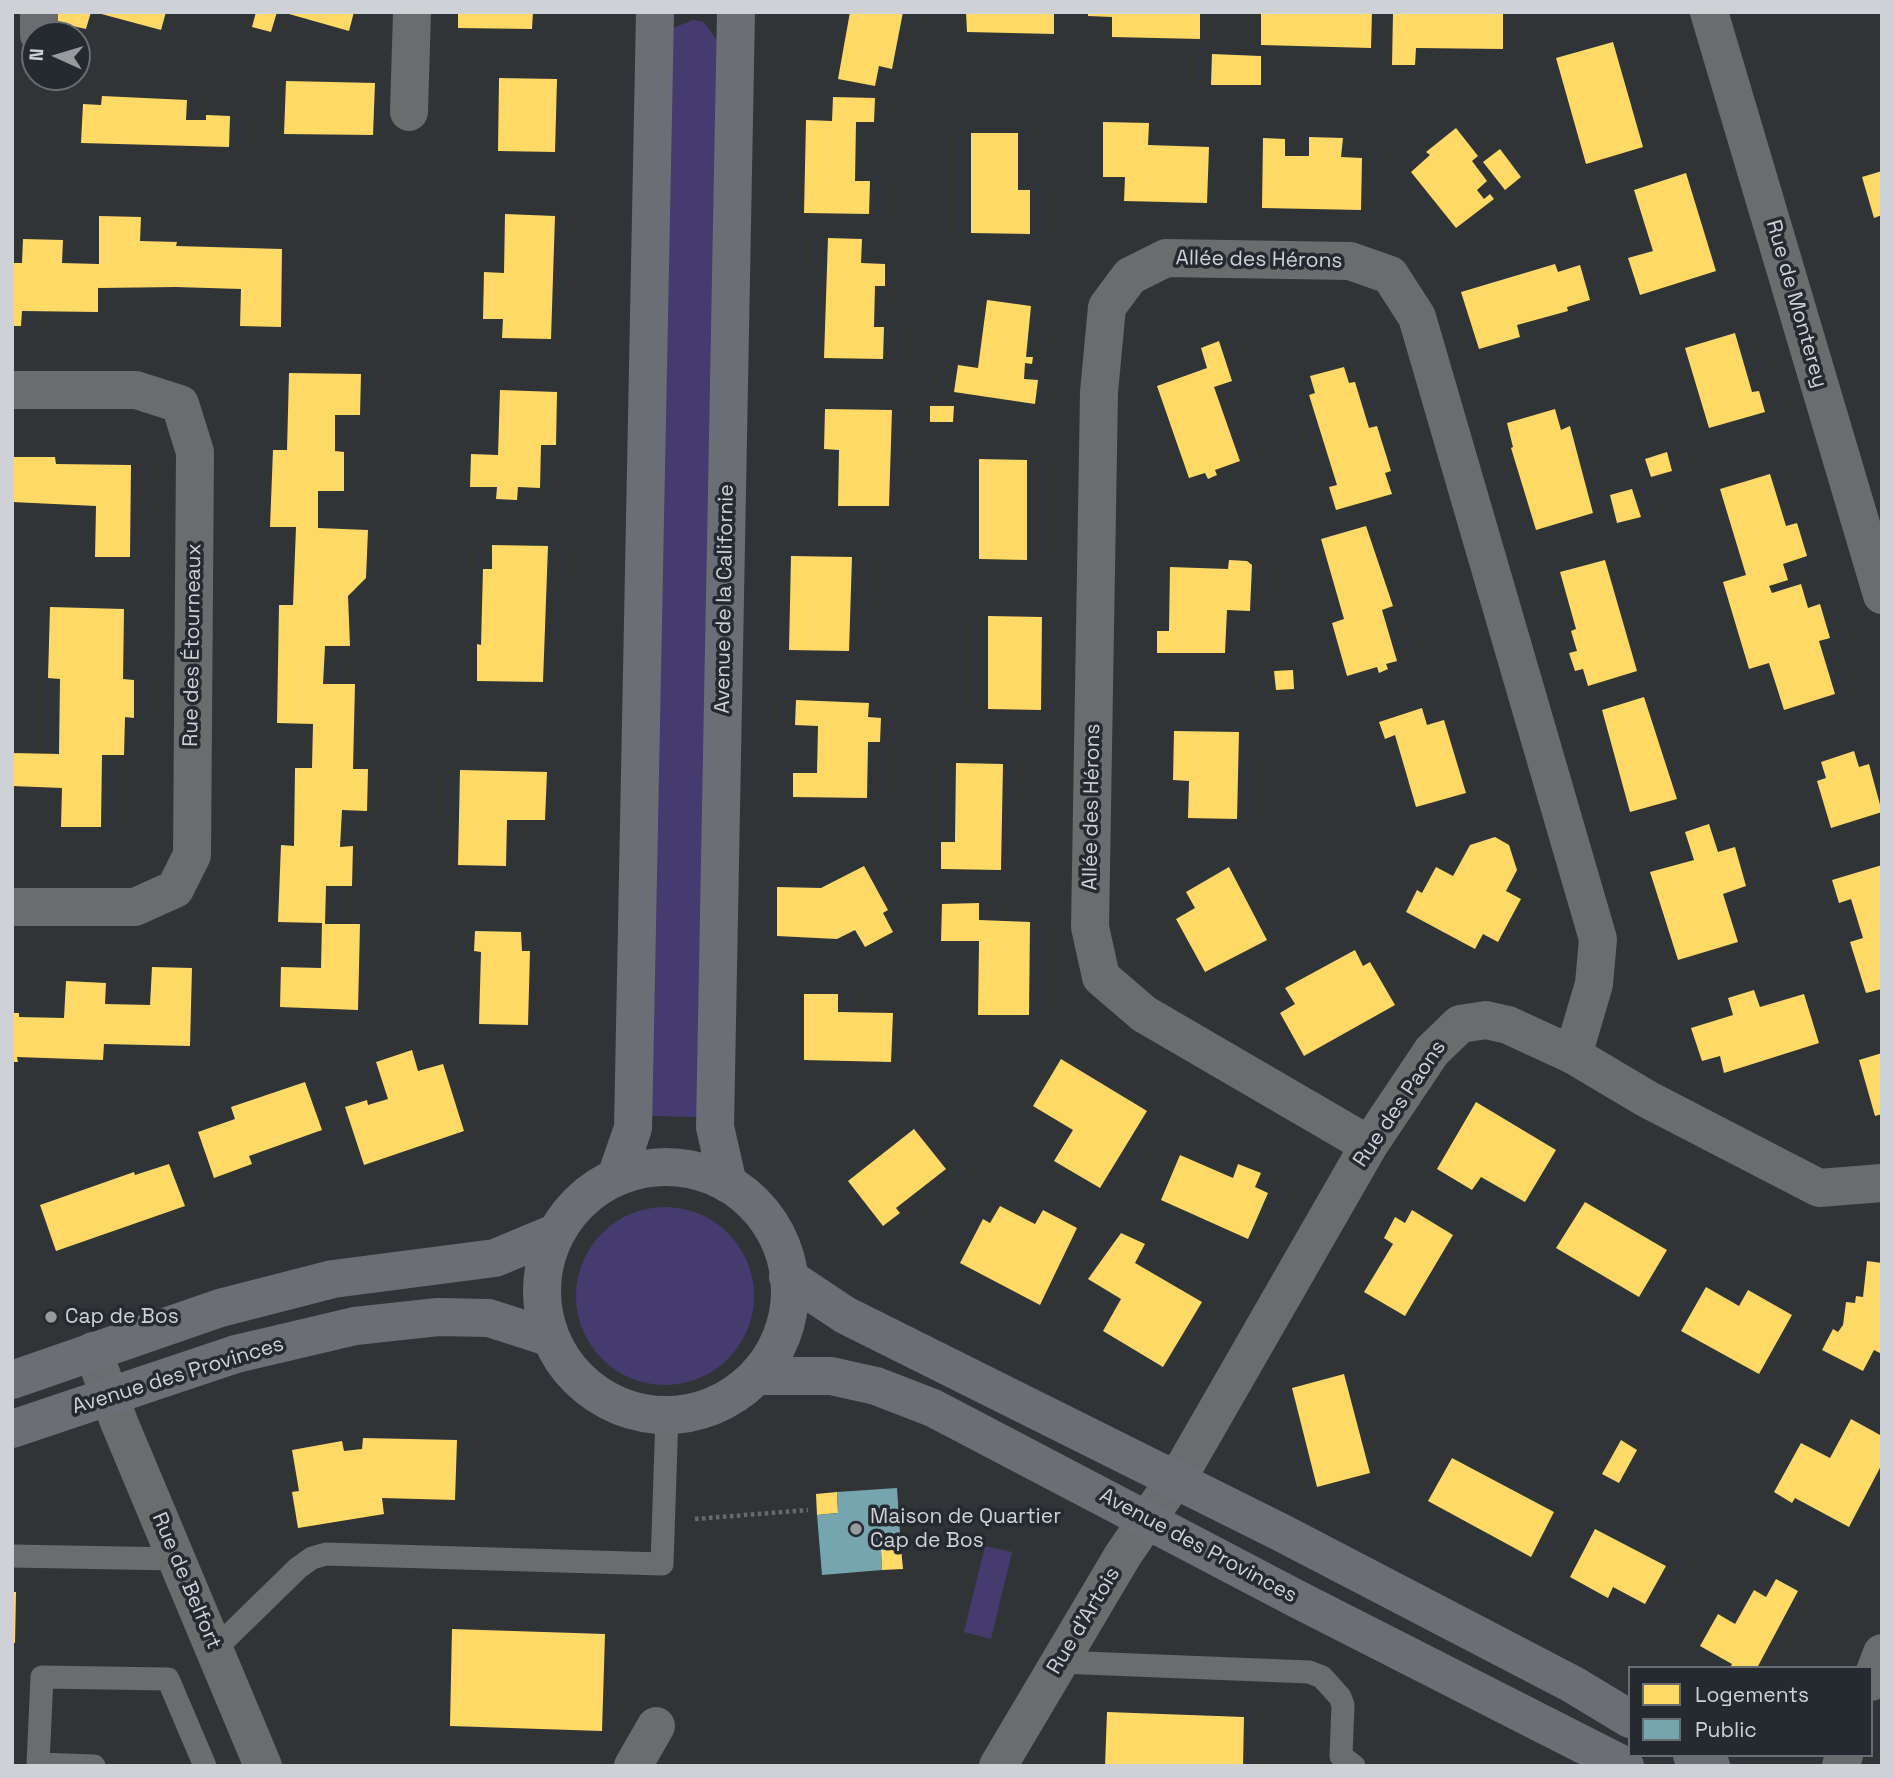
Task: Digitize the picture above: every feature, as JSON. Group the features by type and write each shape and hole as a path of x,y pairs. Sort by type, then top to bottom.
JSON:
{"street":[{"path":"410,112 412,12"},
{"path":"616,1177 633,1128 655,12"},
{"name":"Avenue de la Californie","path":"728,1184 715,1128 736,12"},
{"name":"Rue de Monterey","path":"1709,12 1882,595"},
{"name":"Allée des Hérons","path":"1369,1145 1144,1014 1101,977 1090,927 1098,393 1107,307 1130,276 1166,258 1350,261 1390,275 1417,317 1598,939 1594,984 1573,1055"},
{"name":"Rue des Étourneaux","path":"12,390 136,390 180,404 195,452 191,855 175,888 135,907 12,907"},
{"name":"Rue des Paons","path":"1176,1480 1369,1145 1432,1051 1460,1024 1486,1020 1508,1025 1573,1055 1647,1098 1819,1188 1882,1184"},
{"path":"644,1167 683,1167 719,1177 728,1184 750,1198 774,1228 788,1264 789,1304 779,1343 757,1376 725,1401 687,1414 667,1415 647,1415 608,1402 576,1378 551,1338 542,1307 543,1269 555,1233 578,1202 608,1179 644,1167"},
{"path":"12,1380 220,1308 333,1279 495,1258 555,1233"},
{"path":"788,1277 845,1315 1176,1480 1536,1665 1628,1717"},
{"name":"Avenue des Provinces","path":"12,1429 236,1353 355,1326 438,1317 489,1318 551,1338"},
{"name":"Rue de Belfort","path":"93,1351 263,1766"},
{"name":"Avenue des Provinces","path":"757,1376 831,1376 876,1386 982,1431 1297,1600 1625,1766"},
{"name":"Rue d'Artois","path":"998,1766 1147,1519 1176,1480"},
{"path":"1873,1677 1882,1653"},
{"path":"633,1766 656,1726"},
{"path":"1695,1757 1711,1766"}],"lane":[{"path":"215,1650 298,1568 312,1558 338,1553 662,1564 667,1415"},
{"path":"12,1556 176,1559"},
{"path":"1059,1662 1309,1672 1322,1677 1340,1697 1343,1705 1341,1756 1354,1766"},
{"path":"93,1766 38,1764 42,1677 168,1679 205,1766"}],"path":[{"path":"663,1522 808,1510"}],"shaded area":[{"path":"693,20 704,22 718,42 700,1117 648,1116 673,28"},
{"path":"665,1207 699,1214 728,1233 747,1262 754,1296 747,1330 728,1359 699,1378 665,1385 631,1378 602,1359 583,1330 576,1296 583,1262 602,1233 631,1214"},
{"path":"985,1546 1012,1552 991,1639 964,1632"}],"building: Logements":[{"path":"54,12 91,12 88,21 54,21"},
{"path":"94,12 166,12 161,30"},
{"path":"256,12 277,12 271,32 252,27"},
{"path":"282,12 354,12 349,31"},
{"path":"458,12 533,12 532,29 458,28"},
{"path":"850,12 903,12 892,69 879,66 875,86 838,79"},
{"path":"966,12 1054,12 1054,34 967,32"},
{"path":"1088,12 1200,12 1200,39 1112,37 1112,17 1088,16"},
{"path":"1261,12 1372,12 1371,48 1261,45"},
{"path":"1393,12 1503,12 1503,49 1416,48 1415,65 1392,65"},
{"path":"1613,42 1643,147 1586,164 1556,58"},
{"path":"1212,54 1261,56 1261,85 1211,85"},
{"path":"499,78 557,79 555,152 498,151"},
{"path":"286,81 375,83 373,135 284,134"},
{"path":"102,96 187,100 186,120 206,120 206,115 230,116 229,147 81,143 83,104 101,105"},
{"path":"833,97 875,98 874,122 856,122 855,181 870,181 869,214 804,213 806,120 832,121"},
{"path":"1103,122 1149,123 1148,145 1209,147 1207,203 1124,201 1125,177 1103,177"},
{"path":"1456,128 1478,156 1472,161 1487,181 1477,190 1484,199 1490,194 1494,199 1456,228 1411,172 1430,155 1426,152"},
{"path":"971,133 1018,133 1018,190 1030,190 1030,234 971,233"},
{"path":"1309,137 1343,138 1341,157 1362,158 1361,210 1262,208 1263,138 1285,139 1285,156 1309,156"},
{"path":"1500,149 1521,177 1505,190 1483,162"},
{"path":"1882,171 1882,215 1874,218 1862,177"},
{"path":"1686,173 1716,271 1640,295 1628,258 1653,251 1634,190"},
{"path":"505,214 555,216 551,339 502,338 503,319 483,319 484,272 504,273"},
{"path":"99,216 141,217 140,241 177,242 176,246 282,249 281,327 240,326 241,289 176,287 98,288 98,312 22,311 21,326 12,326 12,263 22,263 23,239 63,240 62,263 99,264"},
{"path":"828,238 862,239 861,263 885,264 885,286 875,286 874,327 884,327 883,359 824,358"},
{"path":"1555,264 1558,272 1580,265 1590,300 1567,307 1568,311 1517,325 1520,337 1479,349 1461,292"},
{"path":"987,300 1031,306 1026,357 1033,357 1032,364 1025,363 1024,379 1038,380 1035,404 954,392 958,365 978,368"},
{"path":"1735,333 1752,392 1759,391 1765,412 1709,428 1685,348"},
{"path":"1219,341 1232,381 1214,387 1240,461 1215,470 1217,475 1208,479 1205,473 1189,478 1157,386 1207,368 1201,348"},
{"path":"1344,367 1349,383 1355,382 1369,428 1377,426 1391,471 1385,473 1392,494 1336,510 1329,487 1337,485 1309,395 1315,393 1310,376"},
{"path":"289,373 361,374 360,415 335,415 335,451 344,452 344,491 318,491 318,528 368,530 366,578 348,596 350,646 325,646 323,684 355,684 353,769 368,769 367,811 342,810 340,847 353,846 352,886 326,886 325,924 360,924 358,1010 280,1007 281,967 321,968 322,923 278,922 281,845 294,846 295,768 312,768 313,724 277,723 279,605 293,605 296,527 270,527 273,450 287,450"},
{"path":"500,390 557,392 556,445 541,445 540,488 518,487 517,500 496,499 497,487 470,487 471,454 498,455"},
{"path":"930,406 954,406 953,422 930,422"},
{"path":"825,409 892,410 889,506 838,506 839,450 824,449"},
{"path":"1555,409 1561,430 1570,426 1593,513 1536,530 1511,448 1513,447 1507,423"},
{"path":"1667,452 1672,471 1651,477 1645,459"},
{"path":"12,457 55,457 56,464 131,465 130,557 95,557 96,506 12,502"},
{"path":"979,459 1027,460 1027,560 979,559"},
{"path":"1770,474 1786,526 1797,523 1807,556 1783,564 1788,580 1769,586 1772,593 1801,584 1808,608 1820,604 1830,638 1819,641 1835,694 1784,710 1769,663 1749,669 1723,582 1746,575 1720,489"},
{"path":"1632,489 1641,517 1617,523 1610,495"},
{"path":"1366,526 1393,606 1382,610 1397,661 1386,664 1388,669 1379,673 1377,667 1347,676 1332,623 1344,619 1321,539"},
{"path":"492,545 548,546 543,682 477,681 483,569 492,569"},
{"path":"791,556 852,557 849,651 789,650"},
{"path":"1229,560 1247,561 1252,565 1250,611 1227,610 1225,653 1157,653 1157,631 1169,631 1170,567 1228,569"},
{"path":"1605,560 1637,671 1588,686 1583,669 1575,671 1569,653 1577,651 1571,631 1576,629 1560,572"},
{"path":"50,607 124,609 123,679 134,680 134,718 125,717 124,755 102,755 101,827 61,827 62,788 12,786 12,753 59,754 60,679 48,678"},
{"path":"988,616 1042,617 1041,710 988,709"},
{"path":"1293,670 1294,689 1276,690 1274,671"},
{"path":"1644,697 1677,799 1630,812 1602,710"},
{"path":"796,700 869,703 868,717 881,718 880,742 868,742 867,798 793,797 793,773 817,773 818,726 795,725"},
{"path":"1422,708 1427,725 1444,720 1466,793 1416,807 1395,735 1385,739 1379,722"},
{"path":"1174,731 1239,732 1237,819 1188,818 1189,781 1173,780"},
{"path":"1854,751 1859,767 1869,764 1882,812 1831,828 1817,781 1826,778 1821,762"},
{"path":"956,763 1003,764 1001,870 941,869 941,842 955,842"},
{"path":"460,770 547,772 545,820 507,820 506,866 458,865"},
{"path":"1709,824 1718,852 1735,847 1746,886 1723,894 1738,942 1678,960 1650,872 1694,860 1685,832"},
{"path":"1495,837 1509,845 1517,870 1506,891 1521,899 1498,942 1483,934 1475,949 1406,912 1417,890 1422,893 1436,867 1453,876 1470,845"},
{"path":"1882,865 1882,989 1866,993 1850,942 1863,938 1851,899 1839,903 1832,880"},
{"path":"864,866 888,910 883,913 893,932 865,947 855,930 837,939 777,936 777,887 821,888"},
{"path":"1229,867 1267,940 1205,972 1176,919 1195,908 1186,892"},
{"path":"979,903 979,920 1030,922 1029,1015 978,1015 979,941 941,941 942,904"},
{"path":"475,931 521,932 522,951 530,951 528,1025 479,1024 481,952 474,951"},
{"path":"1355,950 1363,966 1370,962 1395,1005 1304,1056 1280,1013 1295,1004 1285,988"},
{"path":"152,967 192,968 190,1046 104,1044 103,1060 17,1057 18,1062 12,1062 12,1013 19,1013 19,1017 64,1018 66,981 106,983 105,1004 150,1005"},
{"path":"1754,990 1760,1007 1804,994 1819,1043 1724,1073 1720,1056 1702,1061 1691,1028 1733,1015 1728,998"},
{"path":"804,994 838,994 838,1012 893,1013 891,1062 804,1060"},
{"path":"412,1050 418,1071 443,1064 464,1131 364,1165 345,1107 367,1100 368,1105 388,1099 376,1062"},
{"path":"1882,1053 1882,1114 1875,1116 1859,1060"},
{"path":"1061,1059 1147,1111 1100,1188 1054,1161 1073,1130 1033,1106"},
{"path":"305,1082 322,1130 249,1156 252,1164 214,1178 198,1132 235,1119 231,1107"},
{"path":"1476,1102 1556,1150 1525,1202 1481,1177 1472,1190 1437,1169"},
{"path":"914,1129 946,1169 896,1208 900,1213 883,1226 848,1181"},
{"path":"1180,1155 1233,1178 1238,1164 1261,1173 1255,1187 1268,1193 1248,1239 1161,1200"},
{"path":"169,1164 185,1206 56,1251 40,1205 134,1172 135,1175"},
{"path":"1585,1202 1667,1250 1639,1297 1556,1248"},
{"path":"1000,1206 1035,1224 1043,1210 1077,1228 1040,1305 960,1263 983,1219 990,1223"},
{"path":"1412,1210 1453,1235 1405,1316 1364,1292 1393,1244 1384,1238 1395,1217 1405,1223"},
{"path":"1121,1233 1145,1244 1135,1263 1202,1302 1163,1367 1103,1331 1121,1299 1088,1279"},
{"path":"1867,1261 1882,1263 1882,1354 1874,1350 1863,1371 1822,1350 1833,1329 1838,1332 1843,1325 1846,1302 1855,1303 1856,1296 1863,1297"},
{"path":"1706,1287 1739,1306 1748,1290 1792,1315 1759,1374 1681,1331"},
{"path":"1344,1374 1370,1473 1317,1487 1292,1388"},
{"path":"1851,1419 1882,1436 1882,1464 1849,1527 1795,1498 1792,1503 1774,1492 1801,1443 1830,1458"},
{"path":"363,1438 457,1440 455,1500 382,1498 384,1514 298,1528 292,1492 299,1491 292,1450 342,1441 344,1451 362,1449"},
{"path":"1621,1440 1637,1450 1619,1483 1602,1474"},
{"path":"1452,1458 1554,1512 1531,1557 1428,1501"},
{"path":"837,1492 838,1513 817,1515 816,1494"},
{"path":"1595,1529 1666,1566 1645,1604 1613,1587 1608,1598 1570,1577"},
{"path":"901,1548 903,1569 882,1570 881,1550"},
{"path":"1776,1579 1798,1591 1758,1666 1731,1666 1732,1664 1700,1646 1718,1614 1735,1624 1754,1590 1766,1597"},
{"path":"12,1592 16,1592 15,1643 12,1643"},
{"path":"452,1629 605,1634 602,1731 450,1726"},
{"path":"1107,1712 1244,1717 1243,1766 1105,1766"}],"building: Public":[{"path":"897,1488 901,1548 881,1550 882,1570 822,1575 817,1515 838,1513 837,1492"}],"place":[{"name":"Cap de Bos","path":"51,1317"},
{"name":"Maison de Quartier Cap de Bos","path":"856,1529"}]}
